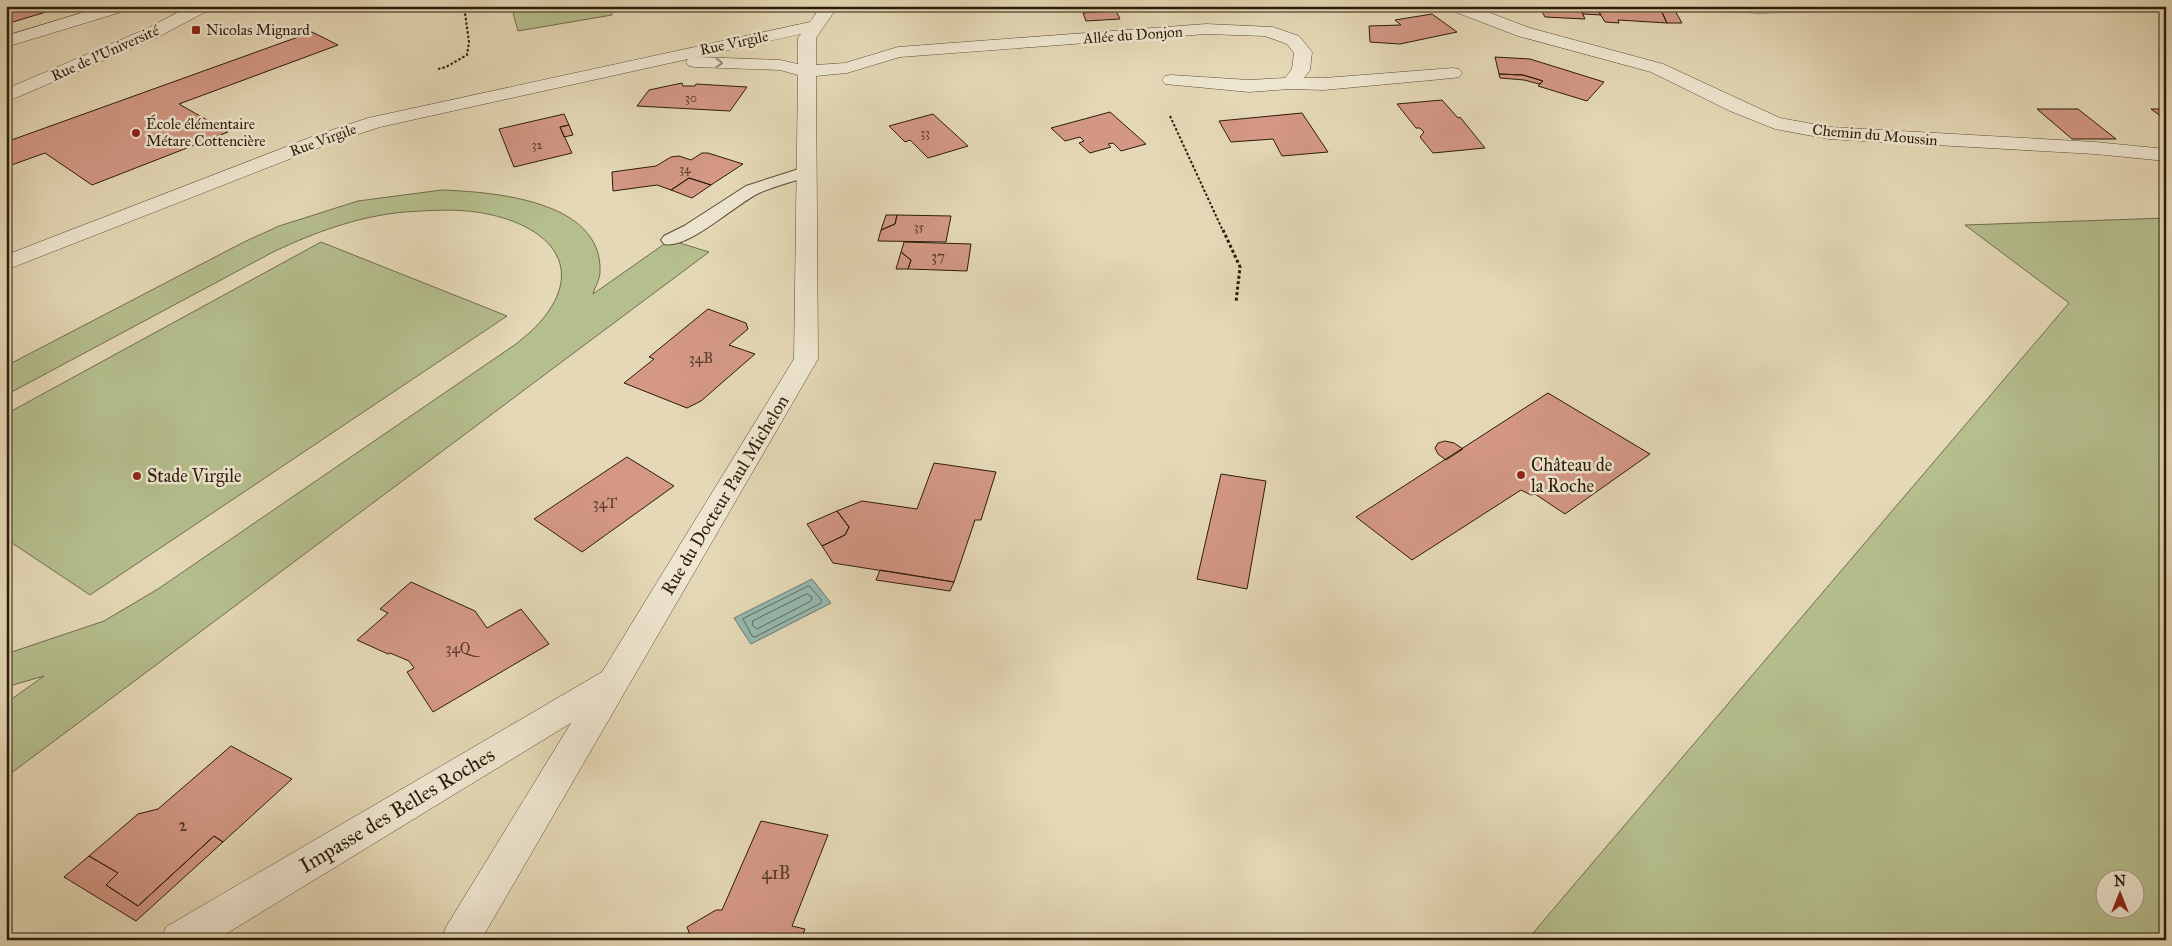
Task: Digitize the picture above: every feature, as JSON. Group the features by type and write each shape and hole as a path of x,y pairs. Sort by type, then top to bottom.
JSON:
{"street":[{"path":"6,42 122,6"},
{"name":"Rue de l'Université","path":"6,96 152,33 203,6"},
{"name":"Chemin du Moussin","path":"1456,6 1524,32 1657,68 1737,107 1775,123 1829,133 2095,148 2166,155"},
{"path":"1706,6 1759,8 1839,6"},
{"name":"Rue Virgile","path":"6,264 321,140 375,122 653,60 823,16"},
{"name":"Rue du Docteur Paul Michelon","path":"460,940 806,359 805,71 807,38 823,16"},
{"name":"Allée du Donjon","path":"805,71 847,68 898,52 1206,29 1267,31 1292,40 1303,52 1301,70 1290,83"},
{"name":"Rue Virgile","path":"653,60 780,65 805,71"},
{"path":"1172,80 1249,86 1290,83 1324,84 1453,73"},
{"name":"Impasse des Belles Roches","path":"180,940 614,681"}],"lane":[{"path":"670,240 690,230 752,190 805,172"}],"path":[{"path":"1172,80 1161,96 1240,267 1236,302"}],"green space":[{"path":"511,6 609,6 612,15 518,31"},
{"path":"442,190 515,198 541,205 565,215 584,229 596,248 600,272 593,294 670,240 709,252 6,777 6,703 44,676 6,687 6,654 104,621 158,589 516,344 538,324 554,301 561,283 561,267 555,253 545,240 530,229 492,215 449,210 405,212 371,217 306,237 275,251 6,395 6,366 244,242 279,226 358,201"},
{"path":"2166,218 2166,940 1527,940 2069,303 1965,225"},
{"name":"Stade Virgile","path":"321,242 507,316 90,595 6,539 6,414"}],"water":[{"path":"812,579 831,603 751,644 734,618"}],"building":[{"path":"6,6 66,6 6,24"},
{"path":"1530,6 1579,6 1585,19 1545,17 1540,8"},
{"path":"1579,6 1595,6 1601,15 1583,14"},
{"path":"1595,6 1660,8 1667,23 1618,20 1619,23 1605,22"},
{"path":"1660,8 1674,9 1682,23 1667,23"},
{"path":"1116,11 1120,19 1086,21 1083,13"},
{"path":"1432,14 1457,32 1400,44 1370,42 1369,26 1401,25 1395,20"},
{"path":"312,32 338,45 179,104 228,132 92,185 45,153 6,167 6,142"},
{"path":"1495,57 1530,59 1604,82 1587,101 1538,86 1543,81 1523,75 1499,74"},
{"path":"1499,74 1523,75 1543,81 1539,84 1524,80 1500,78"},
{"path":"682,83 683,86 695,86 696,84 747,87 730,111 637,106 649,90"},
{"path":"1442,100 1458,118 1460,117 1485,148 1433,153 1420,137 1424,132 1420,128 1416,128 1397,104"},
{"path":"2037,109 2078,109 2116,139 2072,139"},
{"path":"2151,109 2166,109 2166,120"},
{"path":"1110,112 1146,144 1121,151 1113,143 1108,144 1111,147 1090,153 1079,143 1084,141 1080,137 1065,141 1051,128"},
{"path":"1302,113 1328,152 1282,156 1273,139 1231,142 1219,121"},
{"path":"564,114 569,125 560,127 572,153 514,167 499,129"},
{"path":"933,114 968,146 928,158 910,140 905,142 889,126"},
{"path":"569,125 573,135 564,137 560,127"},
{"path":"702,153 708,153 743,164 711,185 689,178 671,190 657,185 613,191 612,172 656,166 671,157 679,156 691,160"},
{"path":"689,178 711,185 692,198 671,190"},
{"path":"886,215 897,215 895,224 881,230"},
{"path":"897,215 951,216 946,242 878,241 881,230 895,224"},
{"path":"904,242 971,244 967,271 908,269 911,260 901,252"},
{"path":"901,252 911,260 908,269 896,269"},
{"path":"708,309 746,323 748,329 729,345 755,354 701,401 687,408 624,383 654,359 649,357"},
{"name":"Château de la Roche","path":"1548,393 1650,454 1565,514 1535,494 1531,495 1521,490 1412,560 1356,517"},
{"path":"1445,441 1454,443 1463,449 1446,460 1438,454 1435,448 1438,443"},
{"path":"627,457 674,486 582,552 534,519"},
{"path":"934,463 996,472 981,520 975,520 954,582 833,563 822,546 845,535 849,527 837,511 862,501 917,509"},
{"path":"1221,474 1266,481 1247,589 1197,579"},
{"path":"837,511 849,527 845,535 822,546 807,524"},
{"path":"880,570 954,582 950,591 876,580"},
{"path":"411,582 475,611 487,628 521,609 549,644 433,712 407,672 414,668 409,661 357,640 388,613 380,609"},
{"path":"231,746 292,779 223,842 214,836 138,906 106,885 118,873 89,856 138,814 158,809"},
{"path":"761,821 828,835 792,926 805,929 801,940 692,940 687,927 716,910 722,910"},
{"path":"214,836 223,842 136,921 64,877 89,856 118,873 106,885 138,906"}],"place":[{"name":"Nicolas Mignard","path":"196,30"},
{"name":"École élémentaire Métare Cottencière","path":"136,133"},
{"name":"Château de la Roche","path":"1521,475"},
{"name":"Stade Virgile","path":"137,476"}]}
